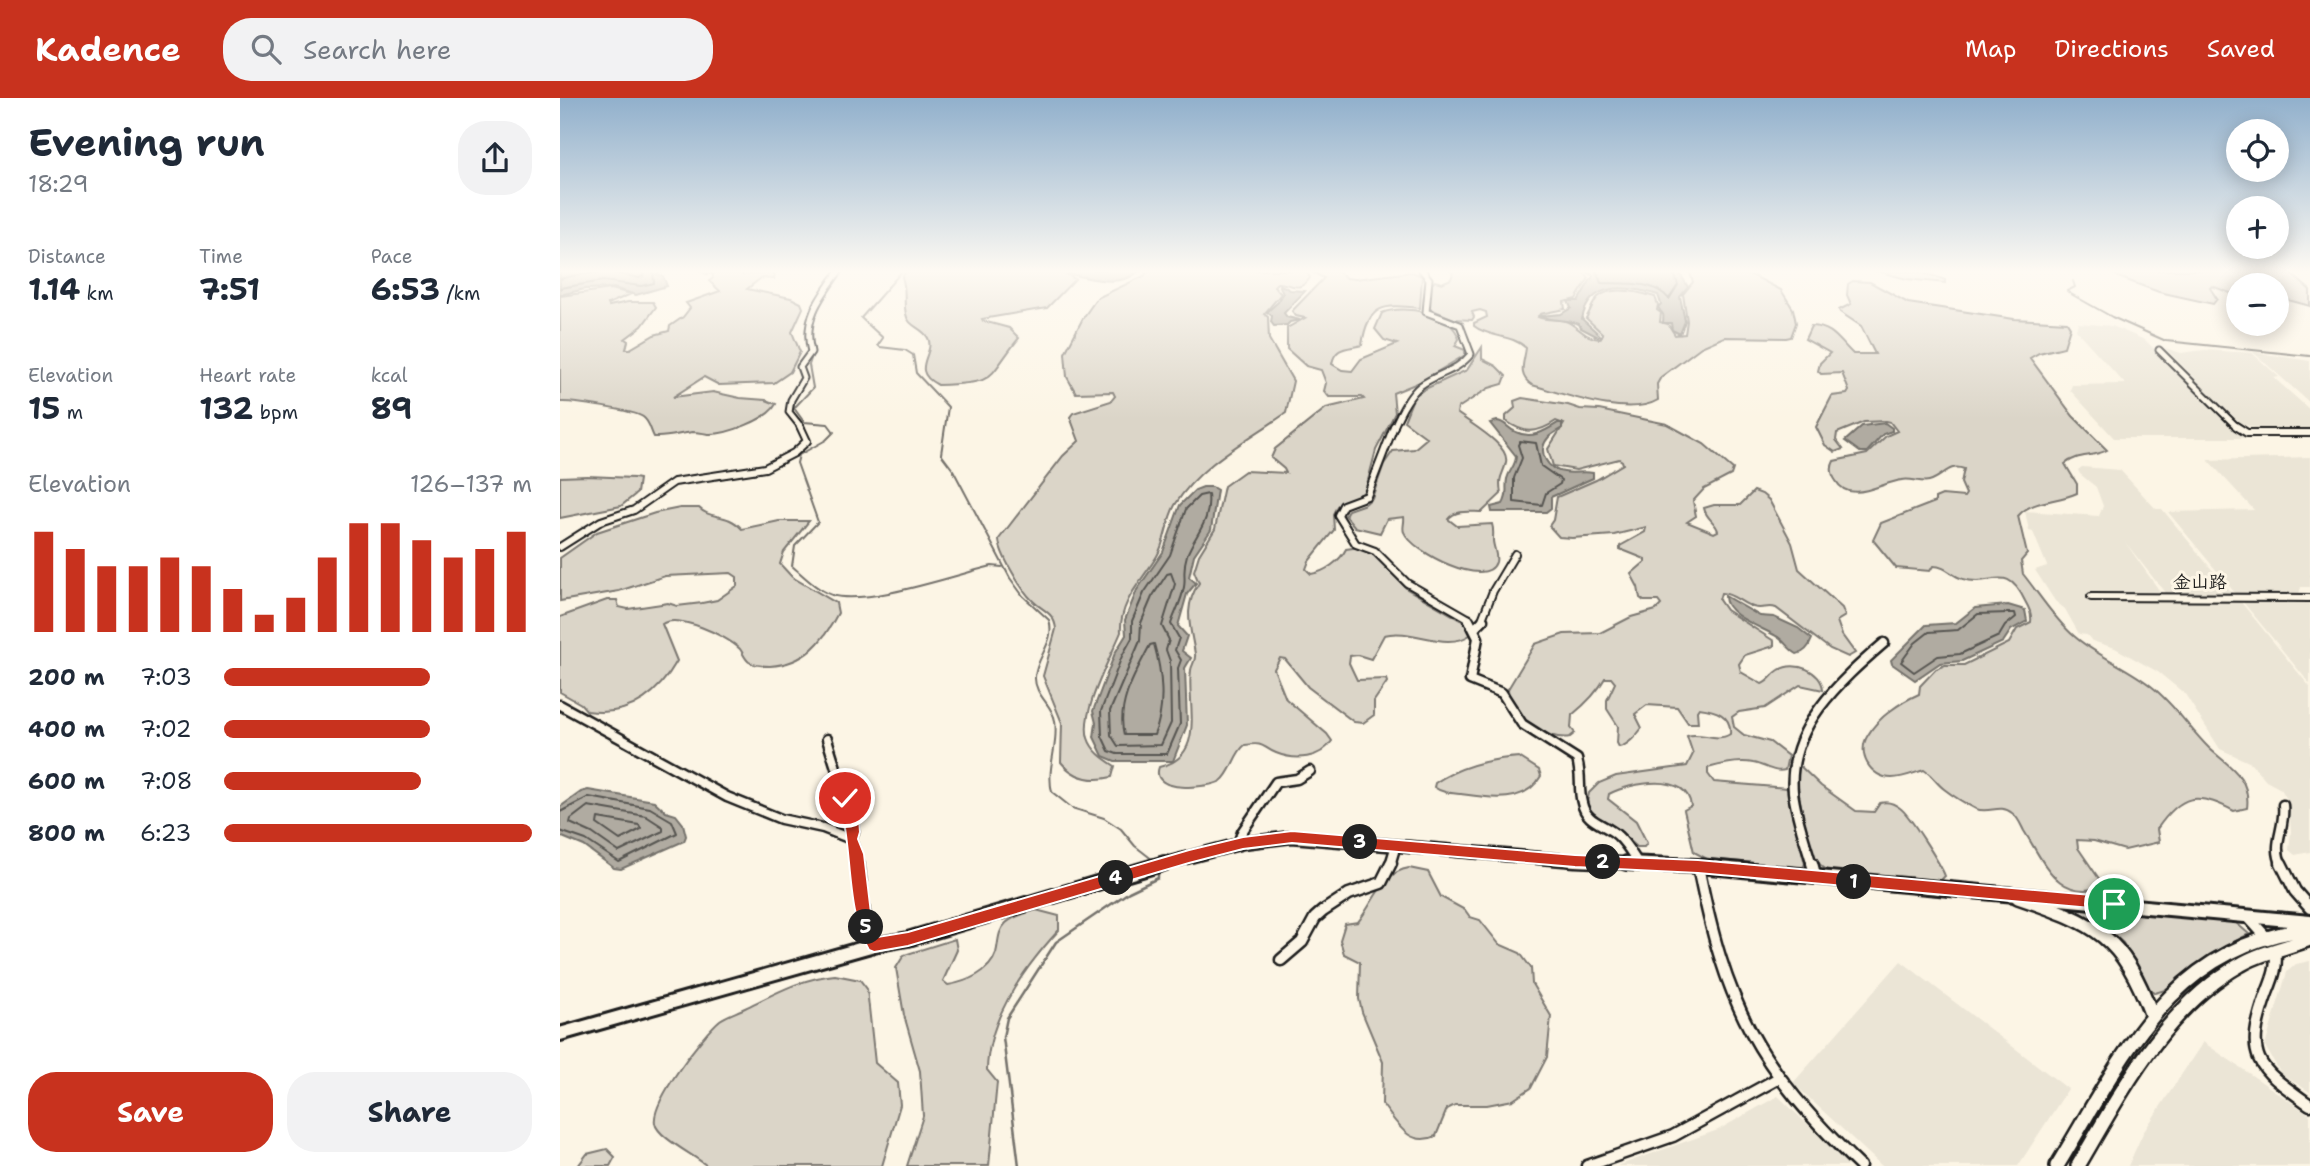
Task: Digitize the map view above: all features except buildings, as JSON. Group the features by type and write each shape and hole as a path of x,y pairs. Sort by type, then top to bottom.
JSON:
{"highway":[{"path":"2018,897 2068,914 2105,937 2130,964 2152,1016"},
{"path":"2057,1166 2152,1016 2174,991 2212,960 2280,932 2310,929"},
{"path":"2078,1166 2120,1095 2168,1026 2210,986 2240,964 2310,939"}],"main road":[{"path":"560,1034 874,945 908,939 1238,844 1292,837 1549,859 1698,866 2310,922"}],"street":[{"path":"560,547 602,521 627,514 662,487 682,480 749,472 782,462 799,452 807,441 804,431 789,412 791,400 804,378 800,368 811,352 805,338 810,320"},
{"path":"1447,320 1460,325 1471,354 1465,366 1421,384 1412,394 1396,419 1367,496 1343,505 1338,515 1356,544 1375,551 1407,583 1468,618 1479,638 1470,680 1502,693 1522,724 1577,759 1582,776 1581,802 1584,810 1595,823 1617,834 1639,863"},
{"path":"2159,349 2240,430 2247,433 2310,433"},
{"path":"1475,628 1484,619 1493,592 1515,554"},
{"name":"金山路","path":"2091,597 2310,598"},
{"path":"1816,878 1801,829 1793,788 1797,749 1828,693 1884,643"},
{"path":"560,705 727,797 781,819 823,828 851,839"},
{"path":"827,739 852,819 854,832 851,839 857,854 866,931 874,945"},
{"path":"1238,844 1242,832 1276,782 1297,779 1310,771"},
{"path":"2283,805 2286,821 2276,848 2278,857 2295,891 2310,908"},
{"path":"1281,960 1302,942 1315,918 1323,911 1349,894 1381,883 1388,872 1396,845"},
{"path":"1698,866 1709,928 1727,986 1750,1037 1786,1092 1860,1166"},
{"path":"2246,915 2276,951 2278,964 2255,1025 2255,1053 2261,1066 2271,1077 2310,1105"},
{"path":"1587,1166 1673,1136 1777,1079"}],"shaded area":[{"path":"560,320 647,320 625,339 628,341 626,349 654,335 669,331 670,326 679,320 798,320 792,332 800,352 790,372 774,383 719,385 704,377 673,397 713,392 776,404 755,421 725,432 692,432 654,437 647,421 638,415 603,407 560,402"},
{"path":"908,320 982,320 1009,328 1019,338 989,376 972,383 938,385 925,374 928,338"},
{"path":"1082,320 1268,320 1269,339 1293,381 1286,413 1211,465 1185,490 1172,511 1157,556 1128,601 1121,621 1121,632 1088,714 1088,738 1092,747 1115,766 1112,777 1097,779 1078,775 1061,762 1062,723 1043,676 1056,629 1055,623 1017,581 999,539 1063,456 1079,441 1070,417 1073,413 1111,401 1115,396 1113,392 1076,393 1067,377 1065,353"},
{"path":"1302,320 1369,320 1362,345 1339,351 1332,364 1342,370 1352,371 1361,359 1397,344 1384,340 1375,329 1379,320 1443,320 1455,330 1459,339 1455,346 1465,350 1465,355 1420,382 1393,393 1395,413 1376,450 1366,488 1362,494 1337,506 1333,514 1334,530 1309,561 1306,569 1311,574 1322,571 1336,562 1346,549 1360,547 1371,552 1407,589 1461,620 1470,629 1470,635 1450,641 1395,633 1384,635 1371,659 1358,655 1350,656 1349,663 1357,680 1386,679 1387,682 1374,701 1374,715 1363,723 1354,722 1308,687 1285,659 1280,658 1274,669 1286,699 1327,734 1332,741 1327,747 1307,757 1292,757 1260,745 1245,745 1221,781 1194,787 1171,785 1158,776 1159,767 1174,761 1184,752 1189,740 1192,727 1190,683 1195,656 1189,610 1199,583 1194,571 1199,555 1215,529 1224,486 1245,471 1286,473 1271,458 1275,449 1326,408 1364,399 1329,397 1324,391 1326,383 1321,370 1306,366 1287,349 1287,328"},
{"path":"1481,320 1561,320 1586,335 1600,339 1603,334 1588,320 1660,320 1668,324 1675,335 1685,334 1687,320 1795,320 1796,323 1791,337 1724,337 1701,347 1661,377 1657,384 1658,400 1630,407 1596,403 1532,385 1523,373 1526,348 1514,340 1486,333 1474,326 1474,323"},
{"path":"1852,320 2067,322 2070,327 2064,347 2030,358 2073,416 2107,450 2075,458 2065,464 2077,484 2077,493 2037,504 2018,516 2027,554 2021,561 2023,574 2067,630 2092,650 2151,686 2167,700 2209,748 2237,773 2245,788 2247,808 2234,811 2210,800 2191,799 2174,809 2157,829 2159,842 2125,850 2094,841 2077,840 2078,848 2104,886 2088,890 2075,889 2064,884 2046,867 2018,819 2008,810 1976,809 1941,787 1924,770 1892,778 1877,774 1867,763 1865,742 1872,728 1884,716 1919,694 1920,686 1936,669 1945,665 1964,665 2009,643 2017,629 2031,622 2031,619 2030,611 2012,582 1998,578 1983,581 1963,579 1938,566 1933,566 1930,571 1896,568 1873,540 1881,523 1935,502 1935,498 1942,495 1964,497 1966,494 1961,483 1964,469 1950,469 1929,481 1902,480 1858,492 1842,488 1834,478 1834,461 1867,454 1886,436 1897,431 1890,422 1864,422 1837,433 1836,440 1843,449 1835,452 1825,445 1816,427 1832,396 1847,394 1849,391 1842,373 1821,374 1818,371 1820,363 1830,353 1805,339 1811,326 1819,327 1839,339 1853,354 1875,354 1861,326"},
{"path":"2078,323 2112,326 2145,340 2244,438 2114,438 2070,390 2072,385 2125,384 2076,330"},
{"path":"1482,347 1482,359 1496,366 1506,376 1503,384 1489,388 1458,408 1457,413 1488,435 1506,455 1500,479 1501,494 1482,512 1459,512 1448,519 1457,526 1492,524 1496,562 1490,570 1479,572 1450,565 1420,549 1404,532 1404,517 1387,519 1380,533 1355,527 1345,515 1348,510 1365,504 1372,498 1384,464 1393,451 1414,449 1427,438 1404,421 1414,396 1467,370"},
{"path":"2165,348 2181,353 2204,350 2252,353 2279,377 2274,378 2310,410 2310,428 2261,430 2240,423 2196,382"},
{"path":"2253,352 2310,361 2310,403"},
{"path":"1522,398 1667,424 1704,444 1733,469 1731,475 1704,489 1693,501 1696,516 1687,522 1714,533 1718,531 1717,528 1704,508 1714,505 1740,505 1754,491 1762,494 1769,500 1792,543 1799,569 1842,608 1845,616 1837,621 1842,635 1855,653 1848,657 1830,649 1776,608 1753,607 1725,593 1721,593 1719,600 1726,610 1774,641 1774,646 1745,655 1739,664 1741,672 1762,684 1785,667 1800,667 1813,673 1821,683 1823,690 1800,685 1765,708 1739,712 1732,717 1734,727 1744,735 1770,742 1788,756 1785,770 1742,762 1708,768 1708,774 1714,782 1787,788 1805,864 1803,867 1707,859 1694,852 1684,810 1691,806 1687,795 1669,784 1630,786 1609,794 1608,799 1636,821 1647,843 1644,847 1637,847 1616,828 1592,814 1587,802 1589,793 1599,783 1616,776 1687,766 1693,754 1687,736 1719,737 1730,734 1728,722 1721,715 1699,708 1698,723 1688,723 1677,707 1647,705 1635,714 1642,728 1635,737 1619,747 1618,726 1607,709 1607,700 1615,683 1611,678 1605,678 1590,698 1572,715 1571,728 1575,733 1570,737 1541,731 1515,708 1508,689 1535,644 1564,634 1600,633 1631,617 1656,610 1661,605 1658,601 1644,601 1640,598 1631,574 1645,559 1620,549 1620,546 1645,532 1646,527 1614,535 1572,538 1559,537 1549,526 1553,520 1557,497 1596,480 1623,464 1619,459 1576,470 1553,466 1548,449 1564,424 1556,421 1531,431 1506,421 1506,416 1515,408 1514,401"},
{"path":"2310,457 2310,587 2301,587 2299,594 2235,593 2168,512 2254,510 2208,460"},
{"path":"2082,467 2120,470 2156,509 2162,509 2232,594 2166,594 2125,542 2166,600 2240,601 2310,687 2310,852 2295,855 2289,850 2291,831 2288,801 2281,789 2266,781 2251,763 2220,749 2185,694 2158,672 2115,648 2079,634 2065,609 2055,601 2035,570 2047,566 2033,532 2029,531 2025,511 2099,516 2103,506 2096,487 2080,474 2078,470"},
{"path":"560,477 639,479 637,493 621,506 560,518"},
{"path":"680,508 699,508 709,514 731,520 742,529 779,521 809,521 784,552 780,564 792,577 836,603 838,613 812,650 793,661 770,666 749,662 740,649 714,632 679,621 669,621 662,624 677,661 651,694 616,711 587,711 581,704 560,692 560,617 607,600 617,600 619,607 628,609 717,600 737,586 737,577 731,573 665,576 619,591 560,601 560,558 597,532 655,513"},
{"path":"2243,602 2310,603 2310,684"},
{"path":"1519,757 1539,770 1541,776 1526,792 1494,798 1447,792 1434,787 1435,783 1465,768"},
{"path":"1798,764 1821,786 1856,811 1874,812 1880,803 1885,802 1900,808 1924,840 1945,876 1939,882 1836,874 1824,868 1814,855 1806,830 1798,784"},
{"path":"1409,868 1428,872 1441,897 1465,910 1470,917 1480,920 1499,944 1520,953 1531,968 1532,984 1551,1016 1547,1057 1531,1088 1513,1100 1487,1105 1455,1105 1447,1109 1436,1136 1427,1139 1418,1139 1405,1132 1382,1104 1383,1062 1359,999 1360,962 1344,954 1340,940 1345,924 1358,922 1385,882 1392,875"},
{"path":"2073,908 2235,922 2249,934 2209,955 2165,990 2155,993 2149,988 2123,943 2106,928"},
{"path":"1036,910 1059,916 1059,930 1011,994 994,1031 987,1070 997,1082 989,1166 907,1166 923,1116 920,1071 904,1015 896,968 904,955 955,939 957,950 943,981 948,985 970,979 983,971 993,960 1003,926 1016,917"},
{"path":"1901,961 2068,1089 2018,1166 1882,1166 1793,1083"},
{"path":"2310,961 2310,1092 2281,1074 2265,1046 2287,972 2296,964"},
{"path":"835,975 860,980 867,989 875,1063 898,1083 900,1105 882,1166 707,1166 662,1134 655,1123 661,1100 691,1053 720,1020 789,987 811,979"},
{"path":"2203,1042 2310,1115 2310,1166 2128,1166 2143,1133"},
{"path":"1778,1096 1851,1166 1617,1166 1718,1130"},
{"path":"607,1149 615,1157 610,1166 578,1166 587,1154"}],"water":[{"path":"1271,320 1300,320 1274,326"},
{"path":"1557,320 1583,320 1601,336 1598,337 1581,328 1579,324"},
{"path":"1663,320 1685,321 1680,334 1672,330 1671,323 1663,323"},
{"path":"1497,421 1527,435 1538,434 1562,423 1562,428 1545,443 1543,449 1546,460 1558,471 1593,473 1593,478 1551,497 1551,508 1546,512 1492,512 1491,507 1503,504 1505,500 1507,479 1516,456 1490,423"},
{"path":"1885,423 1892,431 1883,434 1867,452 1860,452 1845,441 1862,426"},
{"path":"1203,487 1217,490 1211,530 1194,555 1189,577 1196,583 1187,594 1178,626 1187,636 1182,651 1191,658 1185,668 1187,725 1173,761 1115,761 1103,756 1094,737 1096,723 1093,711 1115,653 1126,635 1125,620 1137,590 1163,552 1180,505 1195,490"},
{"path":"1725,596 1760,616 1774,617 1798,628 1812,639 1810,645 1797,654 1779,638 1737,615 1726,603"},
{"path":"2008,605 2025,610 2027,621 2011,630 2003,642 1962,661 1940,663 1915,680 1892,664 1891,660 1926,625 1956,623 1975,608"},
{"path":"588,790 654,801 666,812 676,815 683,824 686,836 684,841 621,869 614,868 584,846 560,836 560,807"}],"waterway":[{"path":"811,331 815,320"},
{"path":"863,320 883,338 878,345 880,347 905,350 913,355 916,373 948,407 941,454 953,470 1010,578 1023,596 1049,620 1050,635 1036,670 1035,683 1055,721 1052,792 1072,808 1104,818 1121,829 1135,846 1153,860"},
{"path":"2118,320 2166,341 2310,356"},
{"path":"811,336 814,350 809,365 813,388 794,408 804,422 828,424 834,432 826,440 799,455 797,463 818,522 795,546 792,566 821,590 847,597 888,593 992,566 1002,567"},
{"path":"1019,1166 1003,1037 1007,1018 1056,942 1129,892 1158,878 1158,871"}],"route":[{"path":"845,798 852,819 854,832 851,839 857,854 866,931 874,945 908,939 1189,856 1243,843 1292,837 1575,861 1698,866 2114,904"}]}
